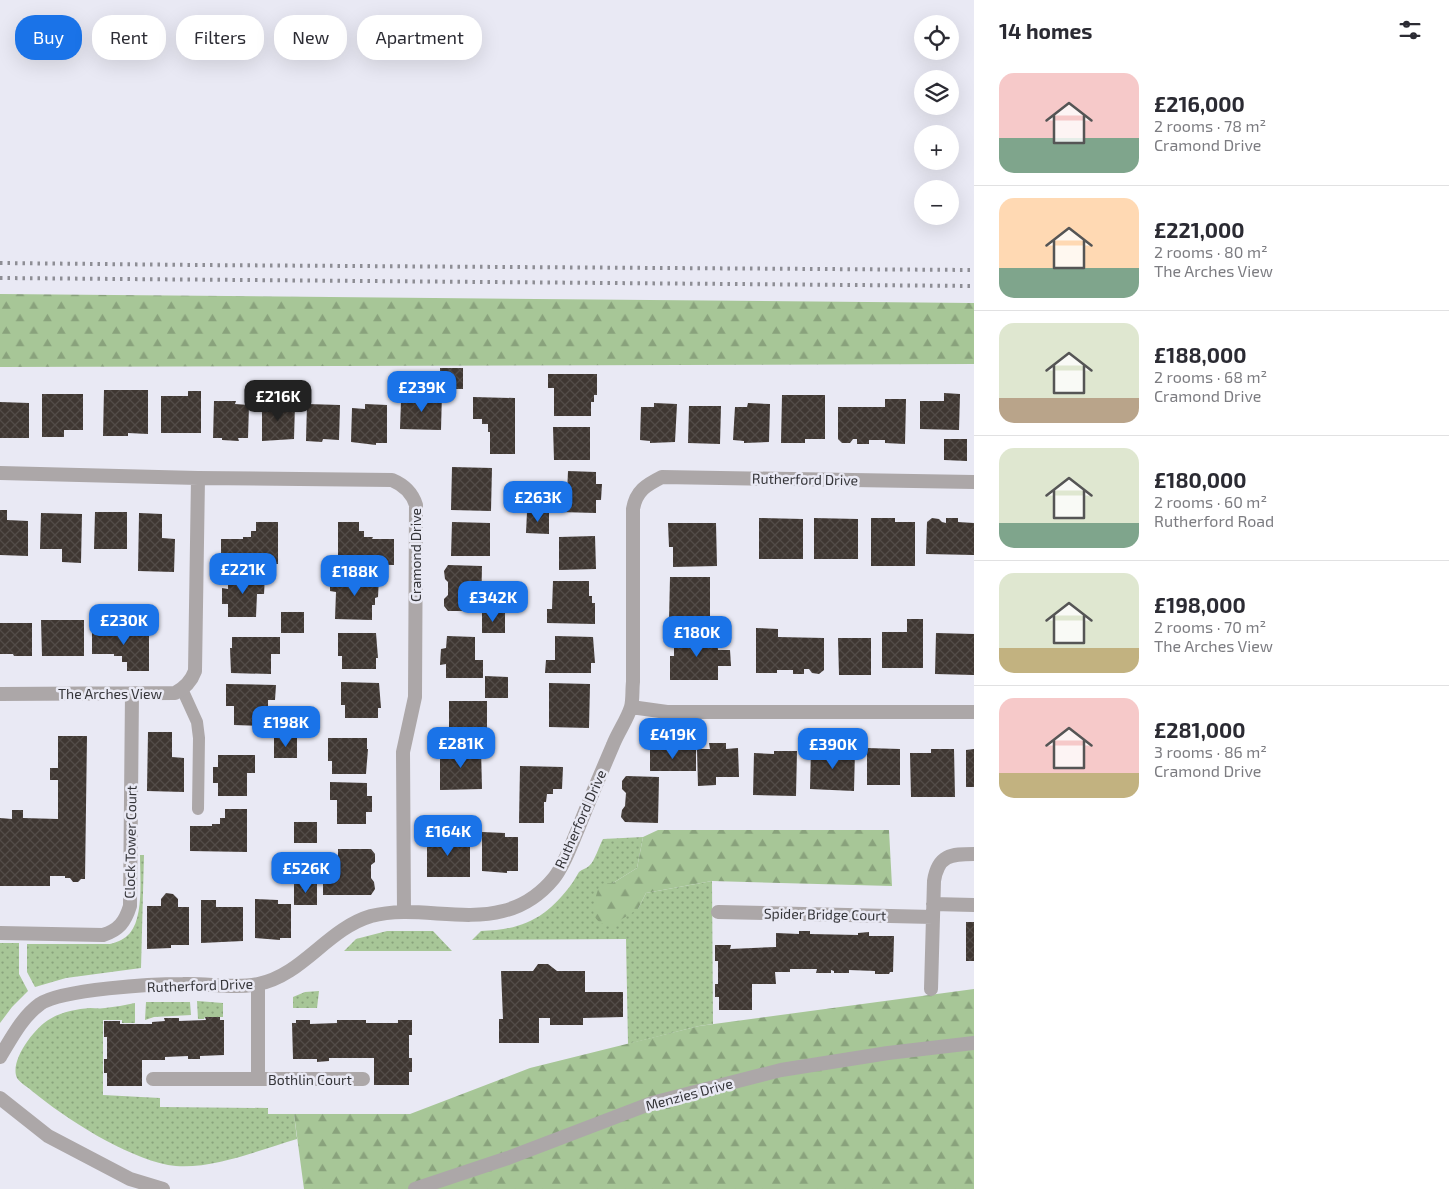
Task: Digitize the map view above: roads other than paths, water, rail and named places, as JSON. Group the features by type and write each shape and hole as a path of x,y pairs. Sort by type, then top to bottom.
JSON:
{"street":[{"name":"Cramond Drive","path":"0,473 392,480 401,484 413,496 416,505 415,697 403,752 404,912"},
{"name":"Rutherford Drive","path":"0,1057 28,1015 41,1003 75,992 183,984 233,986 258,984 282,975 303,962 348,925 371,916 404,912 478,914 502,912 534,898 556,875 563,862 614,740 631,707 633,682 633,509 635,499 640,491 649,484 662,477 974,482"},
{"name":"The Arches View","path":"0,694 175,693 182,690 195,671 198,478"},
{"name":"Clock Tower Court","path":"0,934 103,935 113,932 121,926 127,916 130,906 132,693"},
{"path":"631,707 667,712 974,712"},
{"path":"931,989 936,869 942,860 956,854 974,854"},
{"name":"Spider Bridge Court","path":"718,912 933,911 974,905"},
{"name":"Bothlin Court","path":"258,984 258,1078"},
{"name":"Menzies Drive","path":"415,1189 508,1158 652,1103 782,1070 888,1053 974,1043"},
{"name":"Bothlin Court","path":"153,1079 362,1079"},
{"path":"0,1098 48,1136 130,1179 163,1189"}],"lane":[{"path":"182,690 197,722 199,738 198,809"}],"railway":[{"path":"0,263 974,270"},
{"path":"0,278 974,286"}]}
